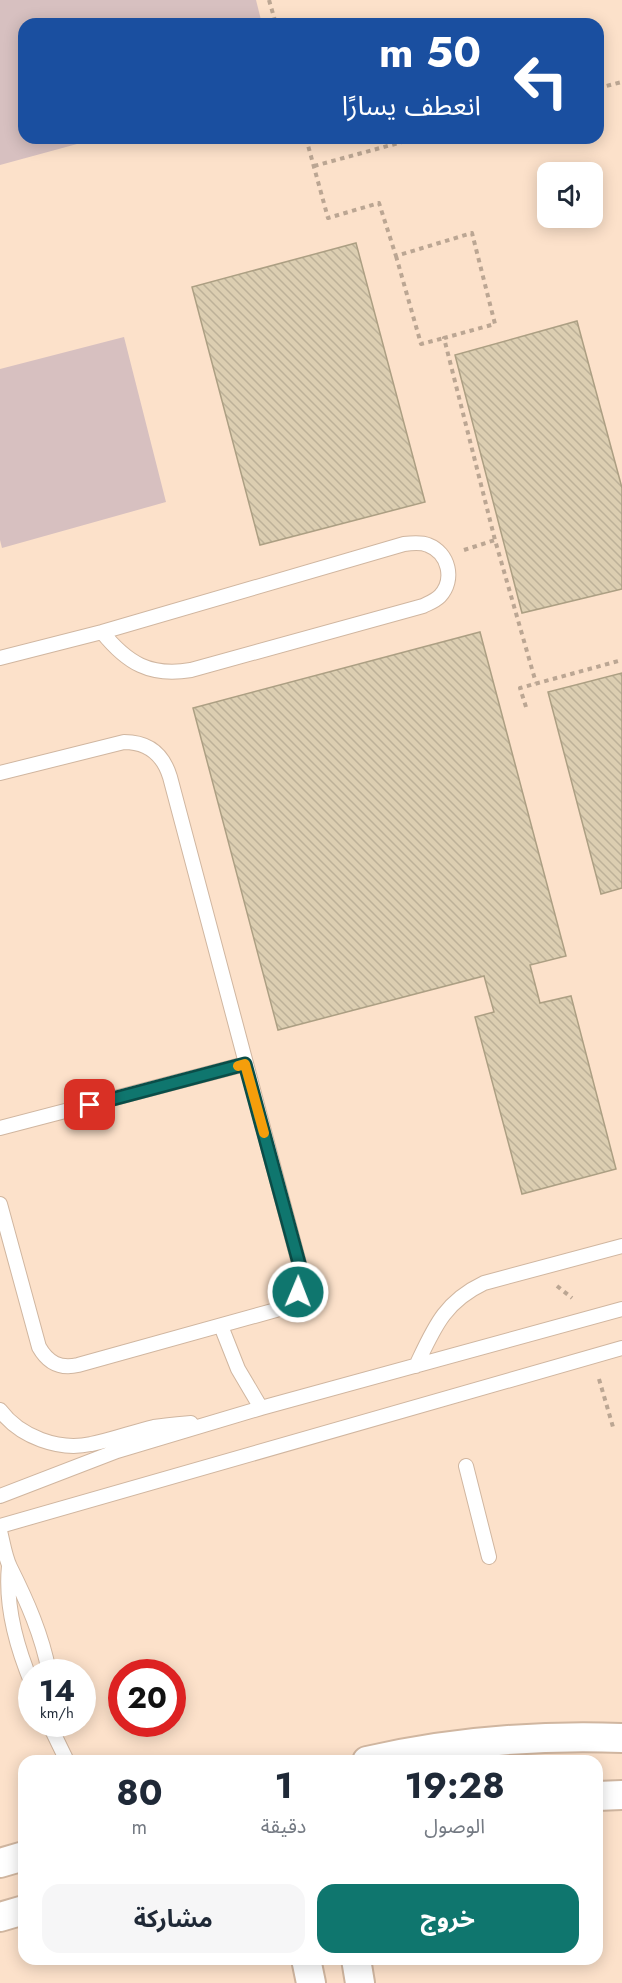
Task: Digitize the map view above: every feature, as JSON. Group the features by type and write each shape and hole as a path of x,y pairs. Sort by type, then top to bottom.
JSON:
{"street":[{"path":"398,1755 489,1742 549,1738 622,1738"},
{"path":"603,1796 622,1795"},
{"path":"0,1863 18,1858"},
{"path":"0,1917 18,1912"},
{"path":"307,1965 311,1983"},
{"path":"357,1965 360,1983"}],"lane":[{"path":"0,658 102,632 404,544 426,544 436,549 444,557 448,567 446,587 432,602 177,673 148,669 123,655 102,632"},
{"path":"0,773 124,742 145,745 162,758 167,766 299,1263 301,1283 293,1301 286,1307 78,1365 59,1366 44,1355 36,1339 0,1204"},
{"path":"0,1128 245,1064"},
{"path":"416,1366 435,1325 444,1312 469,1290 484,1283 622,1246"},
{"path":"0,1496 117,1451 261,1408 622,1310"},
{"path":"221,1326 237,1369 261,1408"},
{"path":"0,1526 622,1348"},
{"path":"0,1410 16,1427 33,1437 70,1446 89,1445 154,1427 192,1422 211,1423"},
{"path":"466,1466 489,1557"},
{"path":"0,1531 9,1566 8,1580 14,1627 24,1659"},
{"path":"9,1566 17,1578 35,1622 45,1659"},
{"path":"58,1738 65,1755"}],"path":[{"path":"270,0 274,18"},
{"path":"604,86 622,82"},
{"path":"308,144 328,218 379,203 422,344 495,324 472,233 396,256"},
{"path":"314,166 395,144"},
{"path":"444,338 495,540 536,683"},
{"path":"444,557 495,540"},
{"path":"526,707 520,688 622,660"}],"shaded area":[{"path":"0,0 256,0 260,18 18,18 18,144 77,144 0,165"},
{"path":"124,337 166,502 2,548 0,540 0,369"}],"building":[{"path":"356,243 425,502 260,545 192,287"},
{"path":"577,321 622,488 622,589 522,613 455,355"},
{"path":"480,632 566,956 530,965 540,1003 571,996 616,1169 522,1194 475,1017 494,1012 484,976 278,1030 193,708"},
{"path":"622,673 622,888 601,894 548,692"}],"slow traffic":[{"path":"238,1066 245,1064 264,1133"}],"route":[{"path":"90,1105 245,1064 299,1263 301,1283 298,1292"}]}
